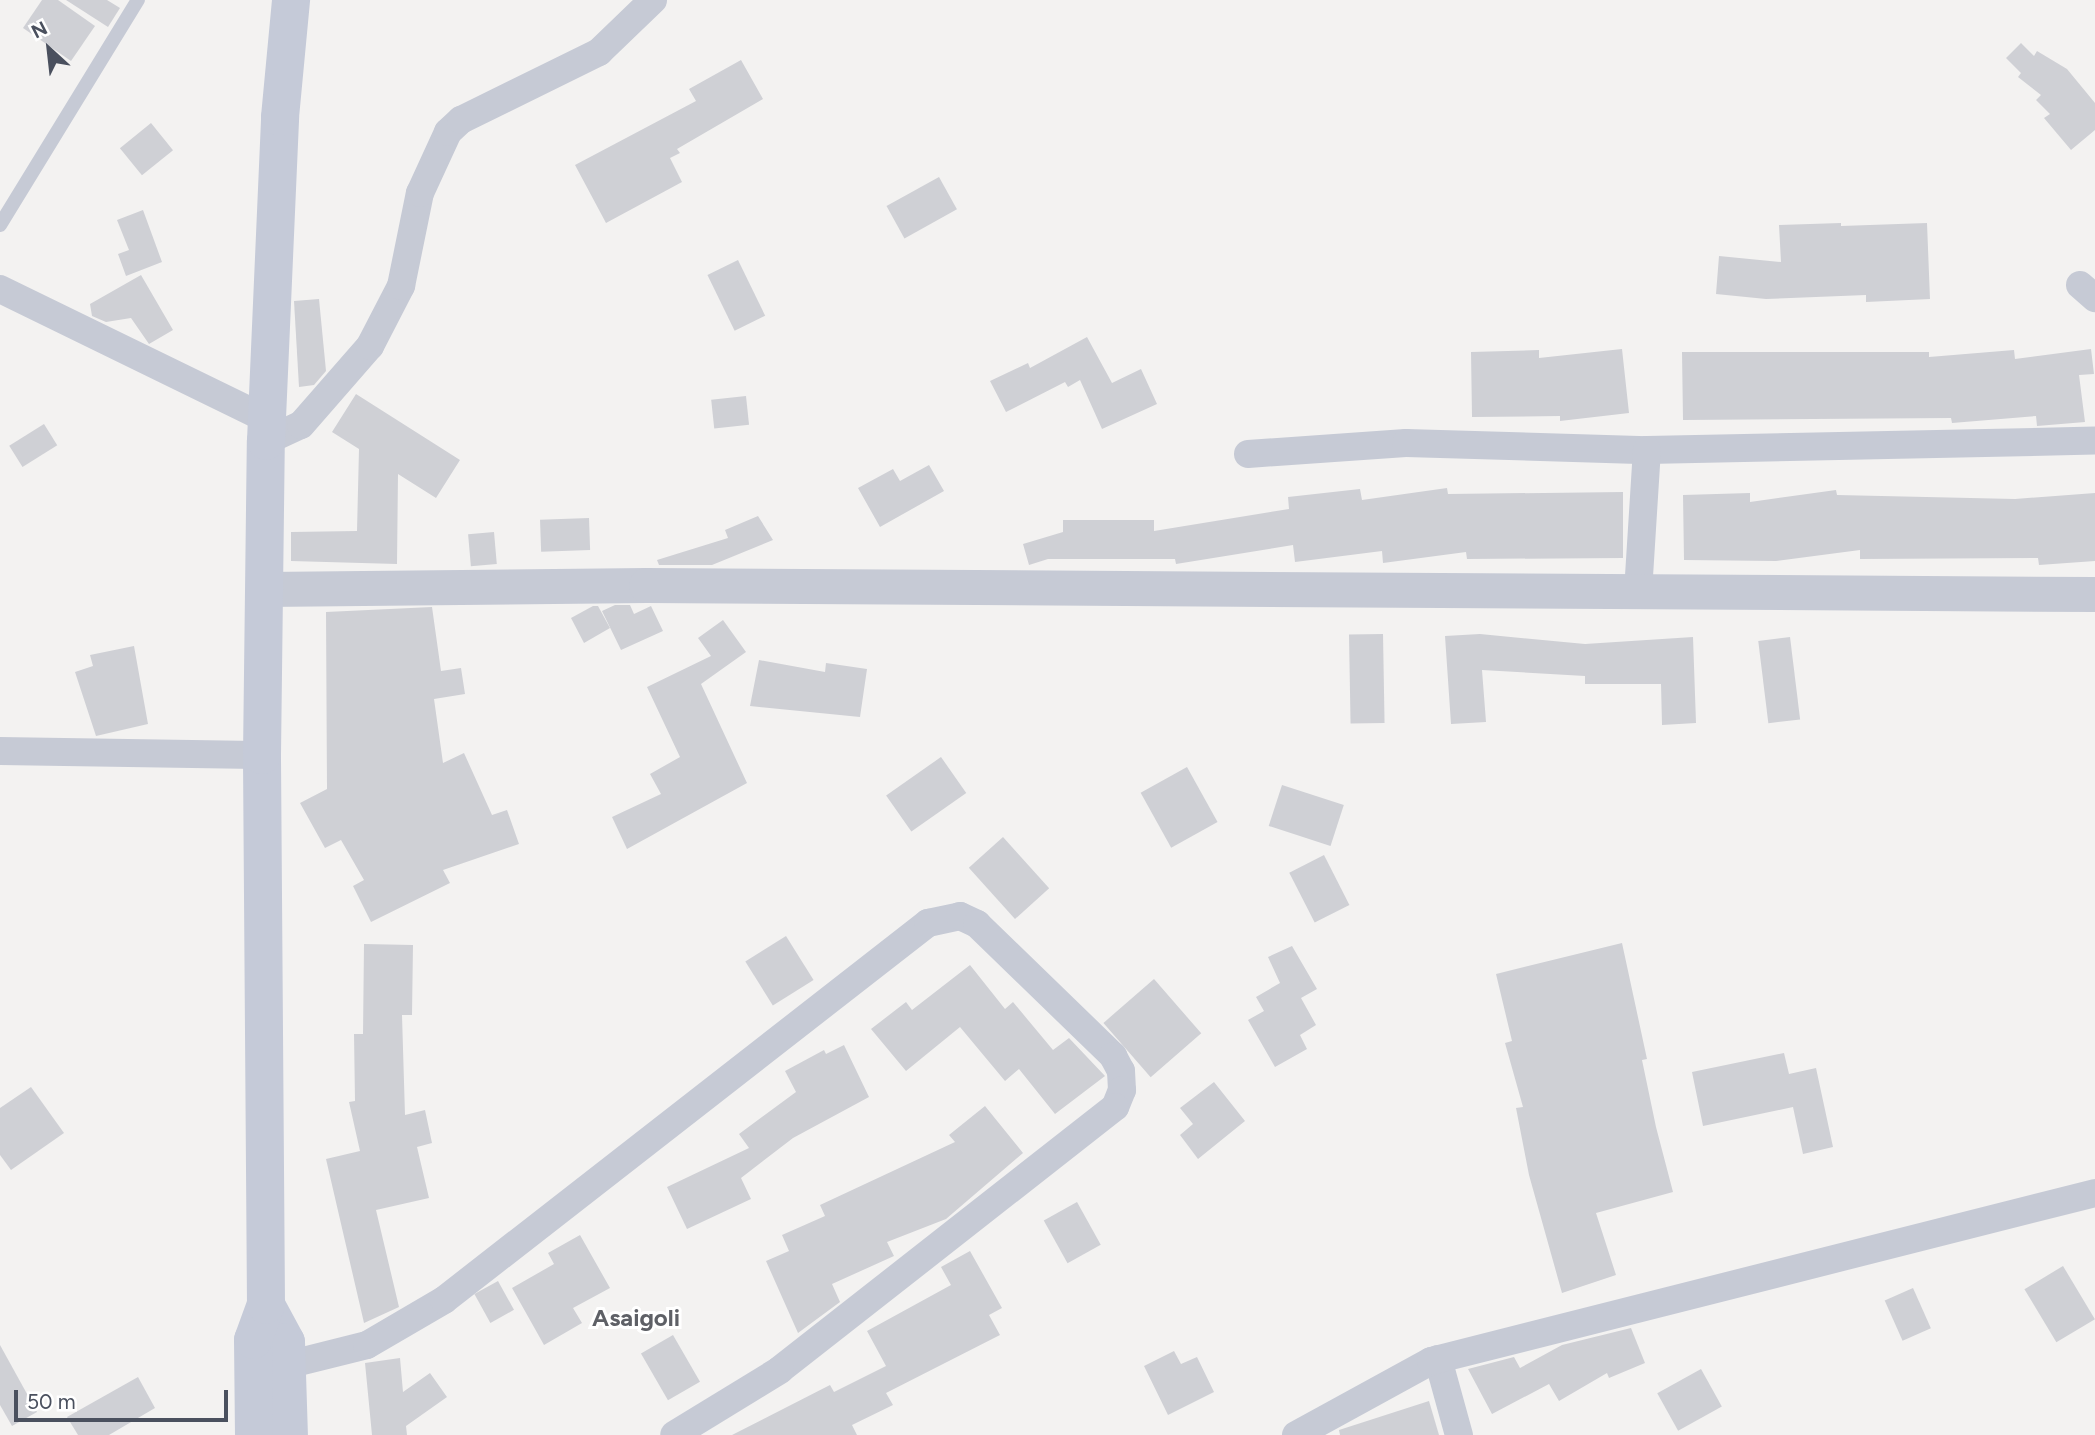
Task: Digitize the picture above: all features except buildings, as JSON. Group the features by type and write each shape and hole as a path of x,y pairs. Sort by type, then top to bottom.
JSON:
{"main road":[{"path":"254,1435 253,1340 266,1305 262,755 267,431 280,117 291,0"},
{"path":"266,1305 286,1342 289,1435"}],"street":[{"path":"0,289 267,431 301,425 370,346 401,286 420,193 448,132 461,120 599,52 653,0"},
{"path":"1248,454 1406,443 1647,450 2095,441"},
{"path":"1638,592 1647,450"},
{"path":"265,589 660,585 2095,594"},
{"path":"0,751 262,755"},
{"path":"286,1365 367,1345 444,1300 928,923 960,916 977,924 1113,1056 1121,1081 1115,1107 780,1370 674,1435"},
{"path":"1296,1435 1438,1359 2095,1193"},
{"path":"1438,1359 1459,1435"}],"lane":[{"path":"0,225 138,0"}],"district":[{"name":"Asaigoli","path":"636,1318"}]}
